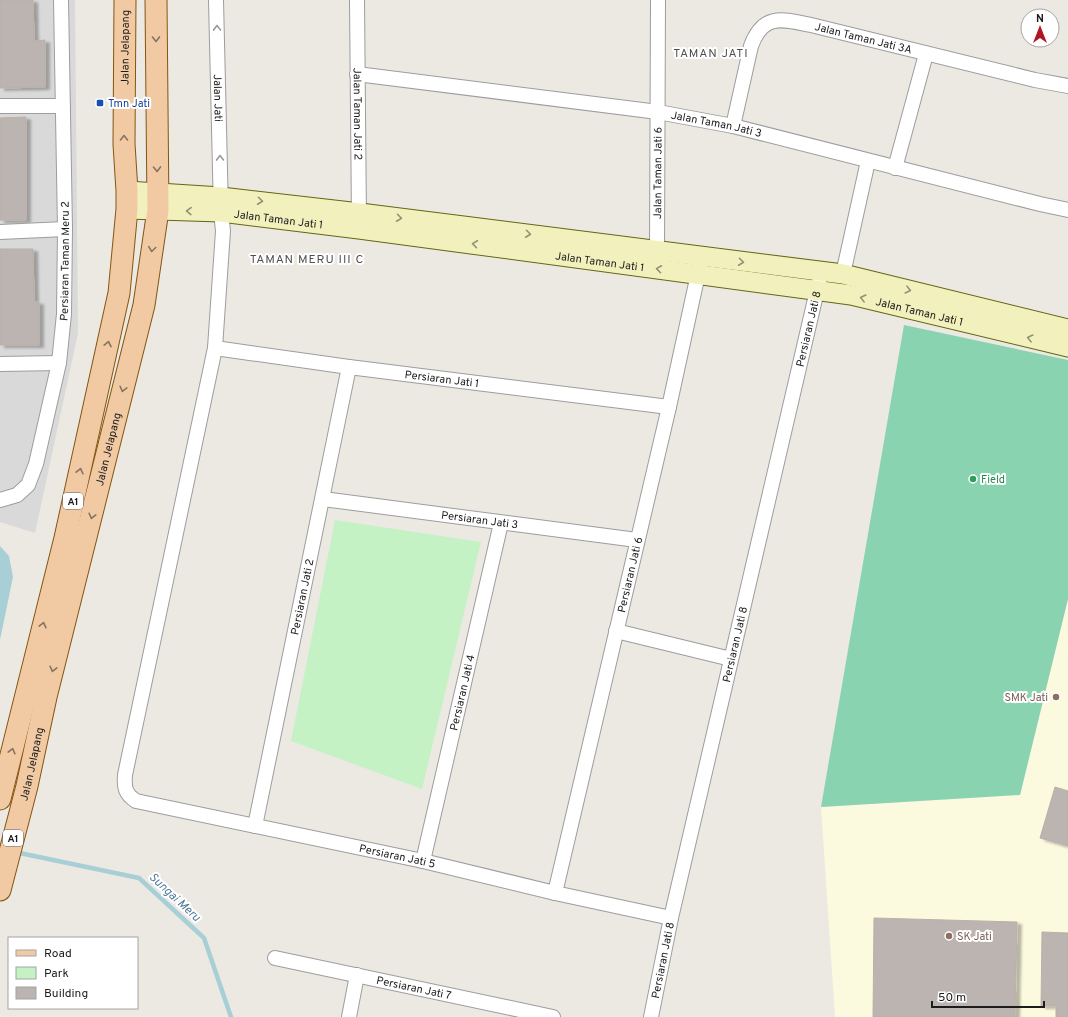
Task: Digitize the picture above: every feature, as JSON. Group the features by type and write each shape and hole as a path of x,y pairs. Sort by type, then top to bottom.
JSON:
{"main road":[{"name":"Jalan Jelapang","path":"1,794 65,538 119,293 127,200 124,144 125,0"},
{"name":"Jalan Jelapang","path":"0,890 27,786 46,697 144,305 158,201 156,0"}],"street":[{"name":"Persiaran Taman Meru 2","path":"0,500 16,495 28,485 36,464 59,363 64,314 65,229 61,0"},
{"name":"Jalan Jati","path":"126,792 124,784 125,775 216,348 223,231 216,0"},
{"name":"Jalan Taman Jati 2","path":"357,0 359,221"},
{"name":"Jalan Taman Jati 6","path":"657,251 658,0"},
{"name":"Jalan Taman Jati 3A","path":"732,126 751,46 758,32 769,22 786,20 811,25 1035,80 1068,86"},
{"path":"895,168 926,54"},
{"name":"Jalan Taman Jati 3","path":"357,74 658,112 732,126 895,168 1068,210"},
{"path":"0,106 63,106"},
{"path":"843,274 868,161"},
{"name":"Jalan Taman Jati 1","path":"127,200 221,204 700,265 843,274 1068,330"},
{"name":"Jalan Taman Jati 1","path":"359,221 657,251 700,265 816,291 851,295 1068,347"},
{"path":"0,232 65,229"},
{"name":"Persiaran Jati 6","path":"555,892 669,407 700,265"},
{"name":"Persiaran Jati 8","path":"650,1017 671,918 816,291 823,272"},
{"name":"Persiaran Jati 1","path":"216,348 349,367 669,407"},
{"path":"0,364 59,363"},
{"name":"Persiaran Jati 2","path":"254,826 323,499 349,367"},
{"name":"Persiaran Jati 3","path":"323,499 637,540"},
{"name":"Persiaran Jati 4","path":"423,862 501,523"},
{"path":"616,632 731,658"},
{"name":"Persiaran Jati 5","path":"126,792 130,798 136,801 423,862 671,918"},
{"name":"Persiaran Jati 7","path":"276,958 553,1017"},
{"path":"348,1017 357,975"}],"shaded area":[{"path":"0,0 75,0 78,333 35,533 0,522"},
{"name":"SK Jati","path":"1068,599 1068,1017 835,1017 821,807 1020,795"}],"green space":[{"name":"Field","path":"904,325 1068,360 1068,599 1020,795 821,807"},
{"path":"335,520 481,542 422,789 291,741"}],"water":[{"path":"0,546 9,556 13,577 0,640"}],"building":[{"path":"0,0 33,0 34,41 45,40 45,87 0,88"},
{"path":"26,117 26,220 0,220 0,118"},
{"path":"0,249 33,249 34,302 39,302 39,345 0,345"},
{"path":"1055,787 1068,791 1068,846 1040,838"},
{"path":"874,918 1017,922 1015,1017 873,1017"},
{"path":"1042,932 1068,933 1068,1017 1056,1017 1056,1006 1041,1006"}],"waterway":[{"name":"Sungai Meru","path":"15,852 139,878 204,938 231,1017"}],"place":[{"name":"Tmn Jati","path":"100,103"},
{"name":"Field","path":"973,479"},
{"name":"SMK Jati","path":"1056,697"},
{"name":"SK Jati","path":"949,936"}],"district":[{"name":"TAMAN JATI","path":"711,53"},
{"name":"TAMAN MERU III C","path":"307,259"}]}
